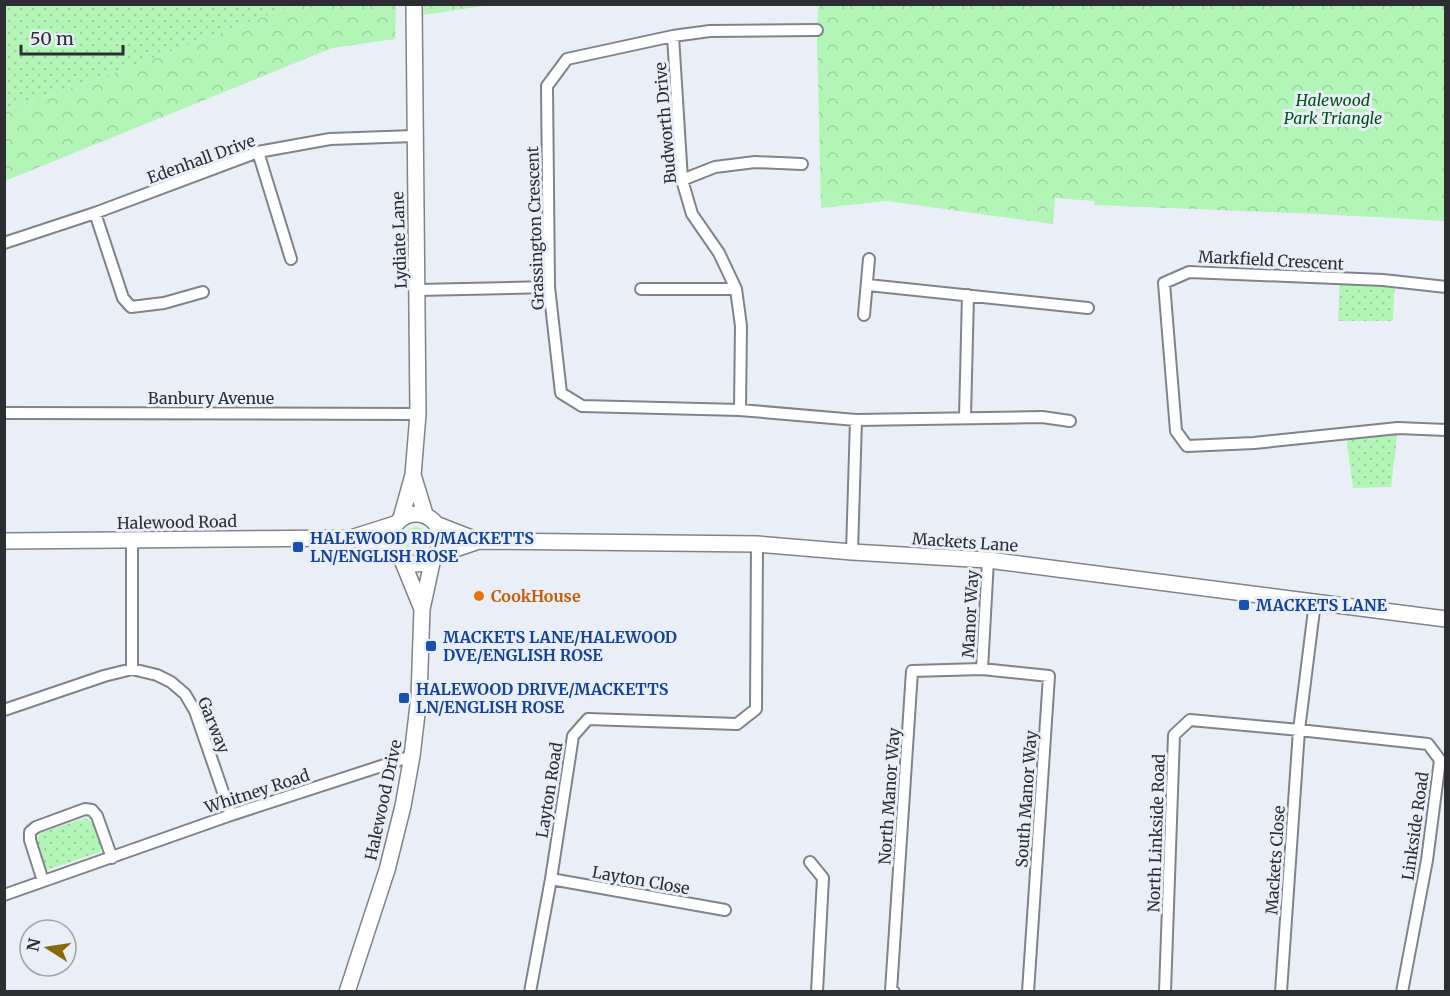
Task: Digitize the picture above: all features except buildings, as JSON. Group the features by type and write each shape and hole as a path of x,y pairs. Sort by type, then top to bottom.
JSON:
{"street":[{"name":"Lydiate Lane","path":"398,521 413,475 418,414 414,4"},
{"name":"Grassington Crescent","path":"817,30 710,31 673,36 567,59 547,86 549,287 561,393 582,406 740,410 856,420 1042,417 1070,421"},
{"name":"Budworth Drive","path":"673,36 682,180 692,214 719,253 736,289 741,326 740,410"},
{"name":"Edenhall Drive","path":"4,243 95,213 258,152 330,139 414,136"},
{"path":"258,152 291,259"},
{"path":"682,180 715,167 755,162 802,164"},
{"path":"95,213 123,298 131,307 164,303 203,292"},
{"path":"864,315 869,259"},
{"name":"Markfield Crescent","path":"1446,287 1383,280 1189,272 1164,283 1176,430 1187,446 1277,441 1398,428 1446,430"},
{"path":"868,285 1088,308"},
{"path":"418,290 549,287"},
{"path":"641,289 736,289"},
{"path":"965,417 968,295"},
{"name":"Banbury Avenue","path":"4,413 418,414"},
{"path":"852,552 856,420"},
{"name":"Lydiate Lane","path":"413,475 425,514"},
{"path":"417,513 425,514 438,525 442,541 434,557 418,564 398,555 391,537 398,521 417,513"},
{"name":"Halewood Road","path":"351,538 398,521"},
{"name":"Mackets Lane","path":"438,525 479,541"},
{"name":"Halewood Road","path":"4,541 351,538 368,541 398,555"},
{"path":"132,541 132,669"},
{"name":"Mackets Lane","path":"434,557 479,541 757,544 988,560 1446,619"},
{"name":"Layton Road","path":"530,992 551,879 573,736 588,719 737,724 756,709 757,544"},
{"name":"Halewood Drive","path":"398,555 422,609"},
{"name":"Halewood Drive","path":"347,992 387,870 403,806 419,697 422,609 434,557"},
{"name":"Manor Way","path":"982,669 988,560"},
{"path":"1299,730 1315,603"},
{"name":"Garway","path":"4,710 104,676 132,669 157,675 171,682 185,694 195,711 231,815"},
{"name":"North Manor Way","path":"894,992 891,991 912,671 982,669"},
{"name":"South Manor Way","path":"982,669 1049,676 1028,992"},
{"name":"North Linkside Road","path":"1165,992 1174,735 1190,720 1299,730"},
{"name":"Mackets Close","path":"1281,992 1299,730"},
{"name":"Linkside Road","path":"1299,730 1428,744 1440,760 1427,860 1402,992"},
{"name":"Whitney Road","path":"4,895 231,815 412,756"},
{"path":"43,881 30,840 30,832 36,827 85,809 92,810 98,816 112,858"},
{"path":"810,862 823,878 817,992"},
{"name":"Layton Close","path":"551,879 725,910"}],"green space":[{"path":"424,4 489,5 423,15"},
{"path":"4,5 295,5 103,77 5,110"},
{"path":"295,5 396,5 395,39 332,48 5,181 5,110 103,77"},
{"name":"Halewood Park Triangle","path":"818,5 1445,5 1445,221 1094,205 1094,201 1055,198 1053,224 887,201 821,208"},
{"path":"1340,279 1395,281 1393,321 1338,321"},
{"path":"1398,428 1391,487 1353,488 1346,435"},
{"path":"416,527 425,530 428,539 425,548 416,551 407,548 404,539 407,530"},
{"path":"85,818 94,823 102,848 100,852 47,870 39,854 37,837 43,832"}],"place":[{"name":"HALEWOOD RD/MACKETTS LN/ENGLISH ROSE","path":"298,547"},
{"name":"CookHouse","path":"479,596"},
{"name":"MACKETS LANE","path":"1244,605"},
{"name":"MACKETS LANE/HALEWOOD DVE/ENGLISH ROSE","path":"431,646"},
{"name":"HALEWOOD DRIVE/MACKETTS LN/ENGLISH ROSE","path":"404,698"}]}
